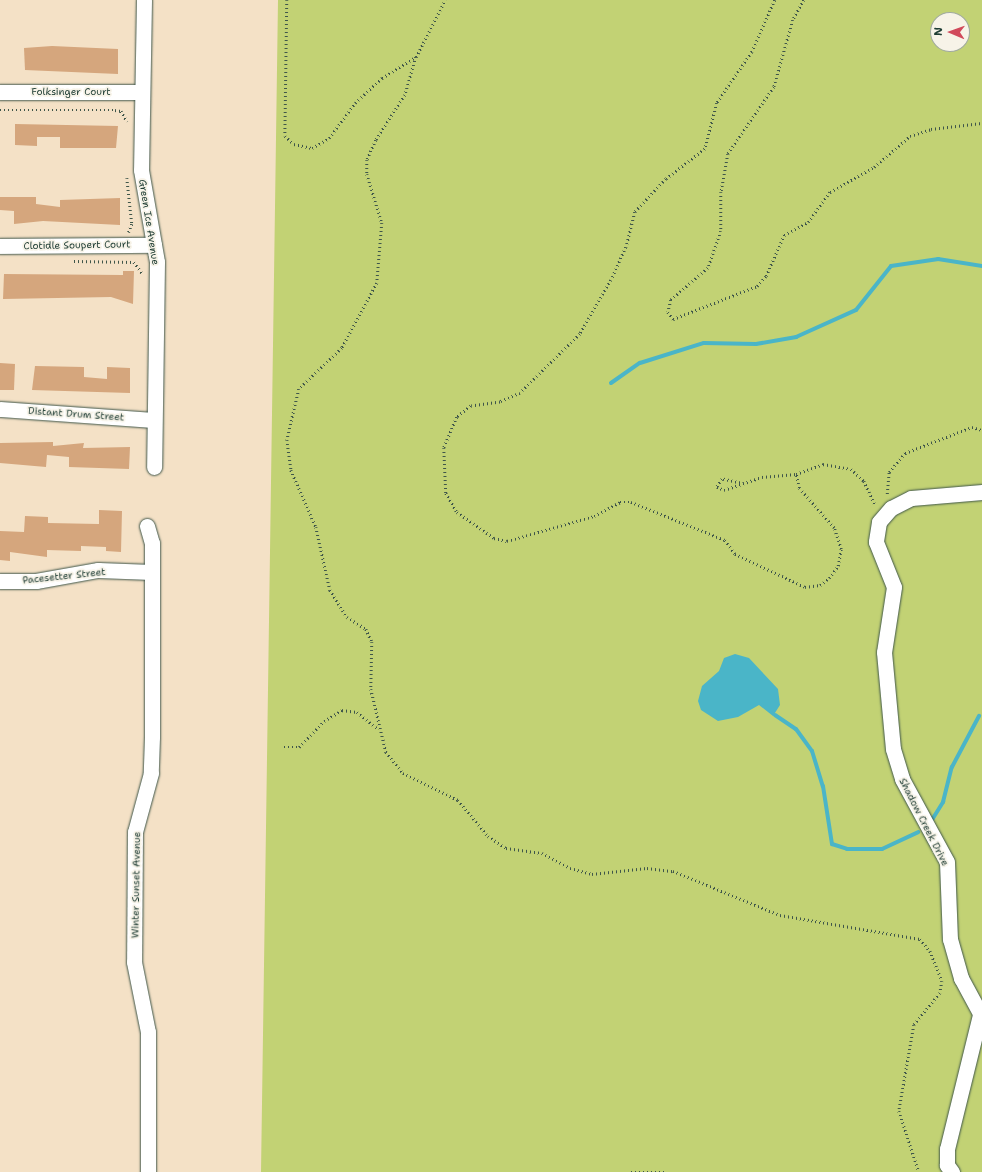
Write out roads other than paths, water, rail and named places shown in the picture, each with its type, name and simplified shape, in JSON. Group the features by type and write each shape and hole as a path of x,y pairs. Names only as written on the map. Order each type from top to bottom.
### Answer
{"street":[{"name":"Green Ice Avenue","path":"144,0 142,193 157,262 153,420 154,467"},
{"name":"Folksinger Court","path":"0,92 142,92"},
{"name":"Clotidle Soupert Court","path":"0,246 154,245"},
{"name":"Distant Drum Street","path":"0,409 153,420"},
{"name":"Shadow Creek Drive","path":"981,1016 961,978 950,939 947,862 902,779 893,749 884,652 894,587 876,542 879,522 891,508 911,498 982,492"},
{"name":"Winter Sunset Avenue","path":"147,526 152,572 151,773 135,840 134,962 149,1054 148,1172"},
{"name":"Pacesetter Street","path":"0,580 36,581 98,570 152,572"},
{"path":"952,1172 947,1165 947,1148 981,1016"}],"water":[{"path":"735,654 749,658 778,689 780,705 773,716 759,705 738,717 718,721 701,710 698,701 702,686 719,671 724,658"}],"waterway":[{"path":"611,383 640,363 704,343 756,344 796,337 856,310 891,266 938,259 982,266"},
{"path":"775,715 796,729 812,751 823,786 832,844 847,849 882,849 918,832"},
{"path":"930,823 943,802 952,767 979,716"}]}
